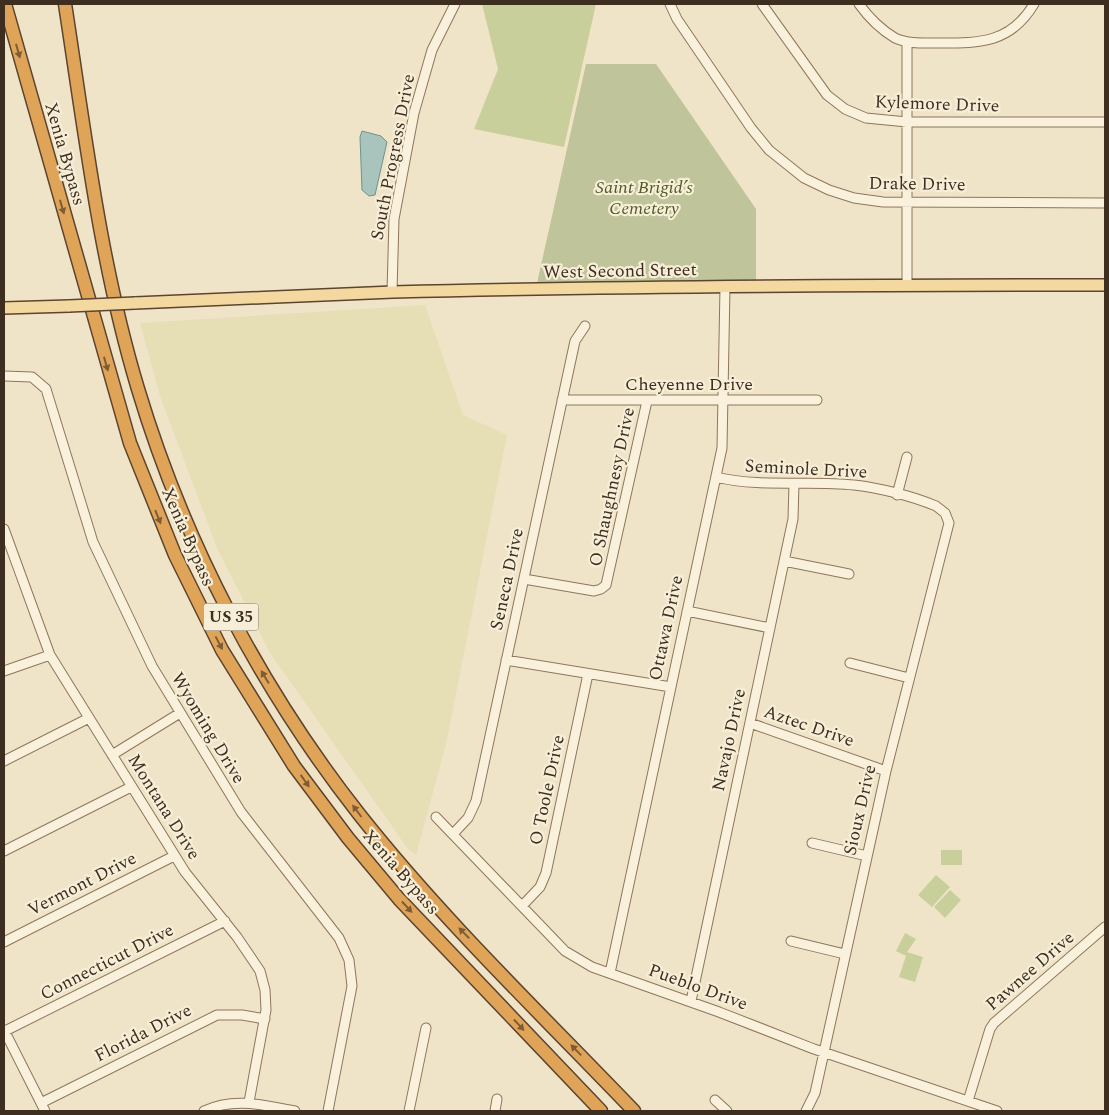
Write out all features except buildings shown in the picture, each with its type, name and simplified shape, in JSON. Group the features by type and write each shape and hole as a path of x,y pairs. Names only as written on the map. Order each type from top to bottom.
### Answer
{"highway":[{"name":"Xenia Bypass","path":"5,4 130,443 167,538 222,650 280,745 348,838 399,899 600,1111"},
{"name":"Xenia Bypass","path":"65,4 105,257 124,342 166,473 214,583 268,681 311,748 356,810 442,910 635,1111"}],"main road":[{"name":"West Second Street","path":"4,308 392,292 907,285 1105,285"}],"street":[{"name":"South Progress Drive","path":"392,292 394,219 414,113 432,50 455,4"},
{"name":"Drake Drive","path":"670,4 678,19 751,128 777,158 804,178 846,196 869,201 1105,202"},
{"name":"Kylemore Drive","path":"762,4 818,85 835,102 866,118 907,122 1105,122"},
{"path":"859,4 877,25 896,38 907,42 976,42 990,40 1011,31 1034,4"},
{"path":"907,42 907,285"},
{"name":"Ottawa Drive","path":"610,973 723,442 725,287"},
{"name":"Seneca Drive","path":"453,834 468,818 476,801 575,341 585,326"},
{"name":"Wyoming Drive","path":"4,376 32,377 46,389 93,542 152,666 241,812 339,938 349,960 352,975 352,996 328,1111"},
{"name":"Cheyenne Drive","path":"562,400 817,400"},
{"name":"O Shaughnesy Drive","path":"524,579 594,591 601,590 606,585 647,401"},
{"path":"897,495 907,457"},
{"name":"Seminole Drive","path":"716,476 757,484 854,485 936,506 947,517"},
{"name":"Navajo Drive","path":"691,1001 793,519 794,484"},
{"name":"Sioux Drive","path":"809,1110 815,1093 886,771 949,527 947,517"},
{"name":"Montana Drive","path":"4,529 50,655 174,856 225,921 260,971 266,1002 265,1019 248,1102"},
{"path":"784,560 849,574"},
{"path":"687,611 770,628"},
{"path":"4,671 50,655"},
{"path":"506,660 671,687"},
{"path":"850,663 909,678"},
{"name":"O Toole Drive","path":"522,906 540,887 546,873 588,674"},
{"path":"112,755 180,713"},
{"path":"4,761 89,718"},
{"name":"Aztec Drive","path":"750,723 886,771"},
{"path":"4,851 131,787"},
{"name":"Pueblo Drive","path":"436,817 571,955 585,964 691,1001 824,1052 997,1111"},
{"path":"812,843 867,856"},
{"name":"Vermont Drive","path":"4,942 174,856"},
{"name":"Connecticut Drive","path":"4,1031 225,921"},
{"name":"Pawnee Drive","path":"968,1101 990,1029 994,1023 1105,928"},
{"path":"791,941 845,954"},
{"name":"Florida Drive","path":"43,1107 217,1015 242,1015 265,1019"},
{"path":"409,1111 426,1028"},
{"path":"4,1031 43,1107"},
{"path":"495,1111 497,1100"},
{"path":"715,1100 727,1111"},
{"path":"204,1111 220,1105 248,1102 295,1111"}],"shaded area":[{"path":"425,305 463,415 507,435 446,744 416,855 408,849 270,653 217,548 160,396 140,323"}],"green space":[{"path":"482,4 596,4 564,147 474,129 498,69"},
{"name":"Saint Brigid’s Cemetery","path":"586,64 656,64 756,209 756,281 643,284 537,283"},
{"path":"941,850 962,850 962,865 941,865"},
{"path":"936,875 950,887 932,907 918,895"},
{"path":"950,890 961,900 945,918 934,907"},
{"path":"905,933 916,939 907,952 923,957 915,982 899,977 906,956 896,951"}],"water":[{"path":"362,131 381,136 387,142 375,195 369,196 362,190 360,137"}]}
